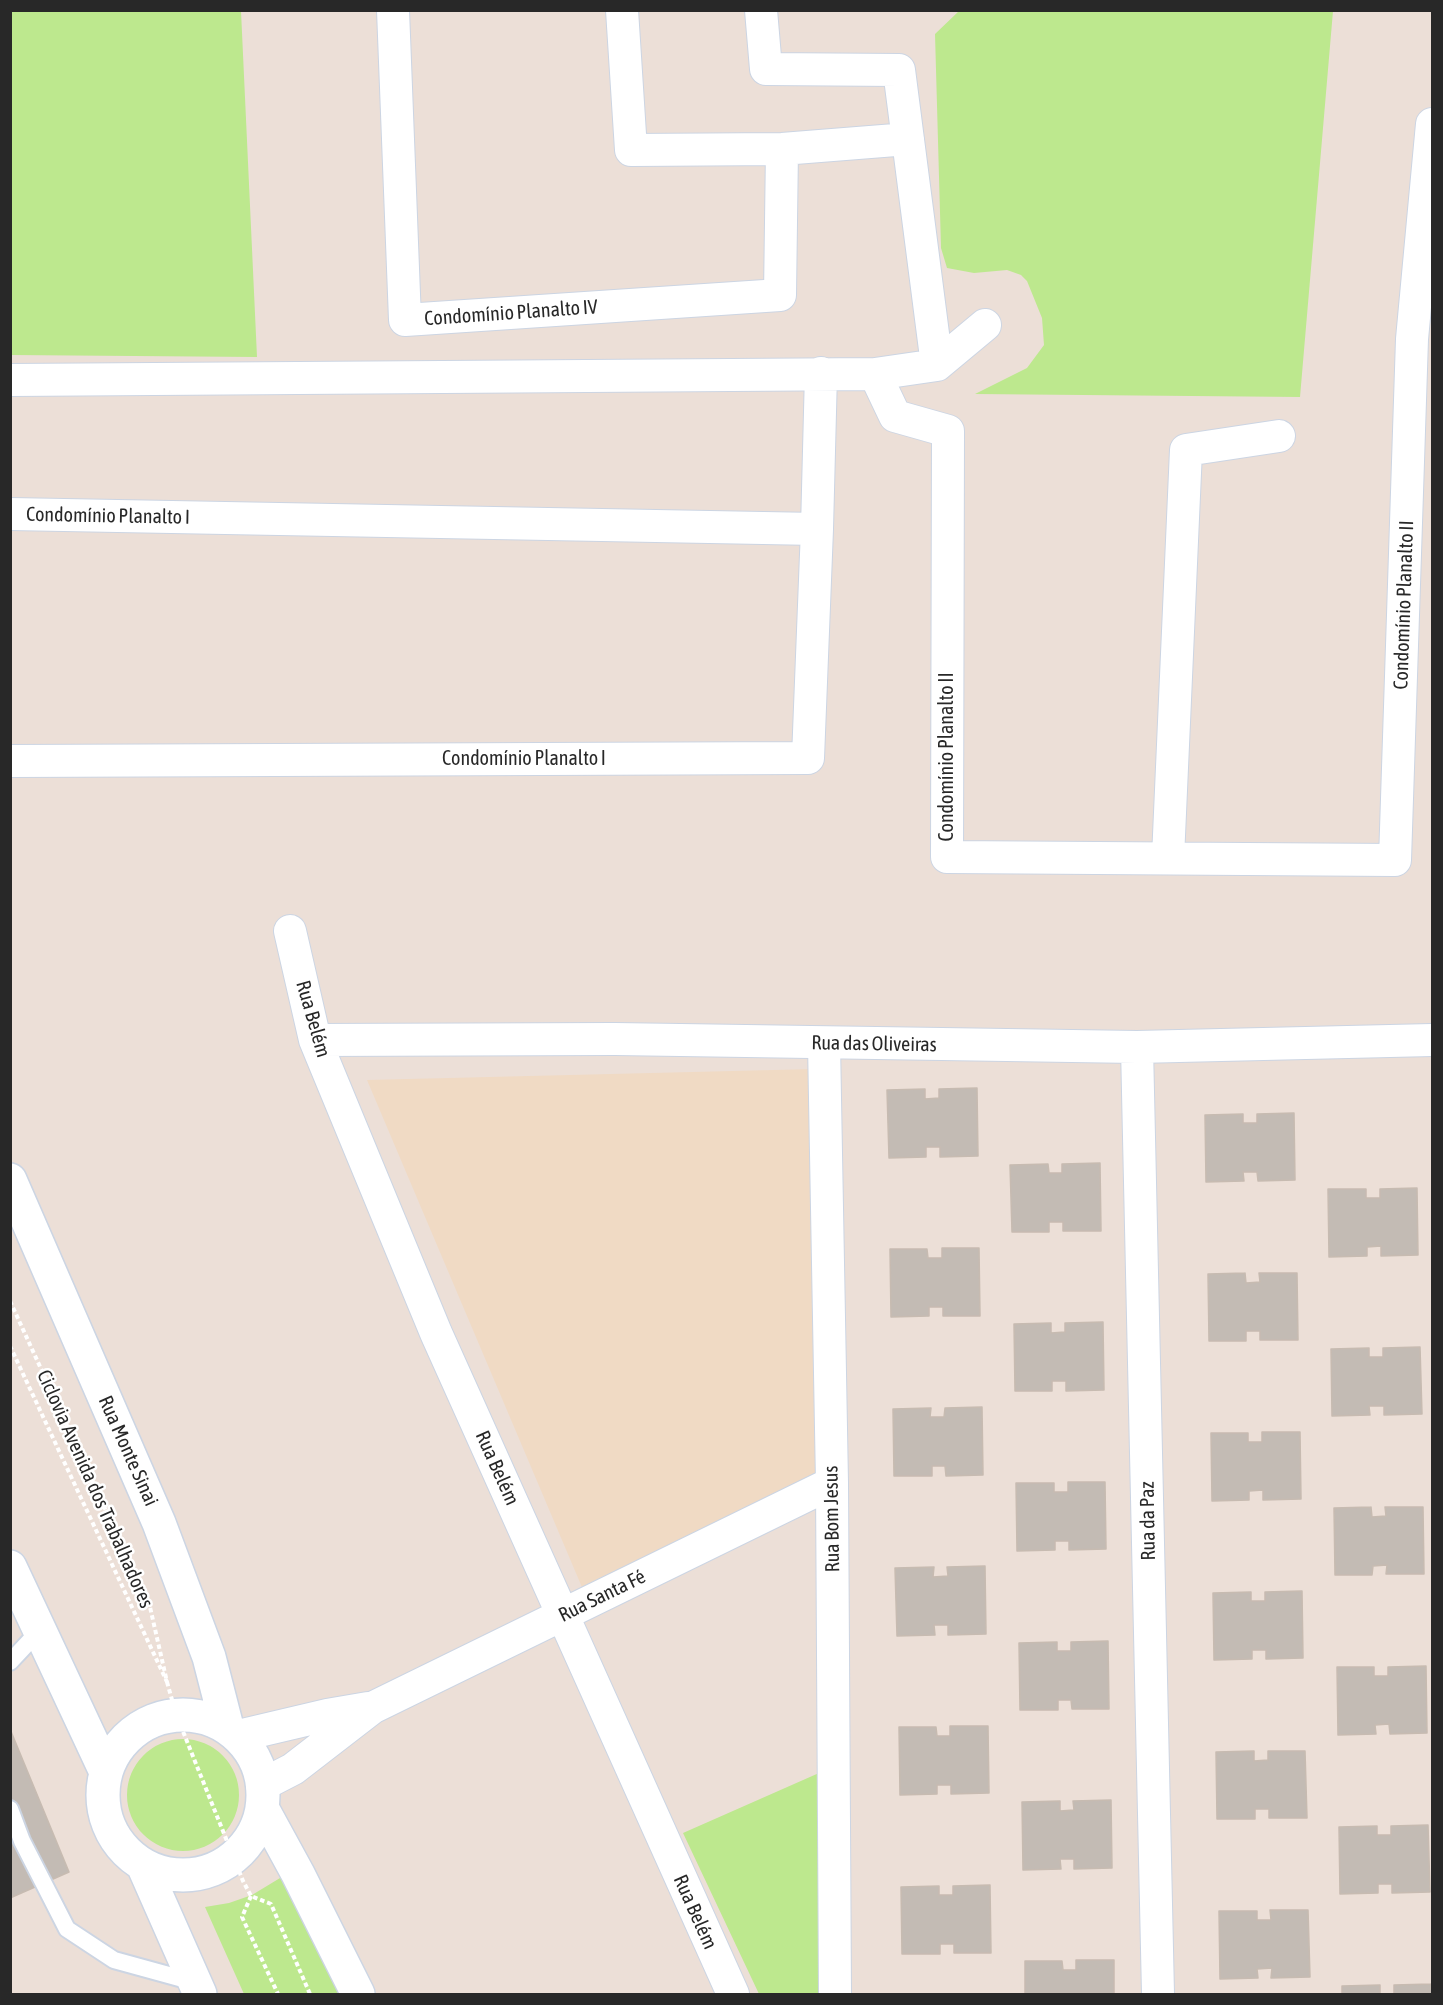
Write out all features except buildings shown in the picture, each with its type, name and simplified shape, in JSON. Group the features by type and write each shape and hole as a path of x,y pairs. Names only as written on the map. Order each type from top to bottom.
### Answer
{"main road":[{"name":"Rua Monte Sinai","path":"10,1180 159,1523 209,1657 233,1732"},
{"path":"10,1567 105,1772"},
{"path":"262,1796 252,1834 235,1857 219,1867 200,1874 180,1876 161,1873 143,1865 126,1852 113,1835 105,1815 102,1793 105,1772 116,1750 132,1732 153,1720 176,1714 202,1717 233,1732 255,1758 262,1796 358,1995"},
{"path":"143,1865 197,1988"}],"street":[{"name":"Condomínio Planalto IV","path":"393,10 405,320 780,295 782,149"},
{"path":"622,10 631,150 782,149 908,139"},
{"path":"762,10 766,69 899,70 938,365"},
{"name":"Condomínio Planalto II","path":"875,374 895,416 948,431 947,857 1395,860 1412,339 1432,124"},
{"path":"10,380 875,374 938,365 985,325"},
{"name":"Condomínio Planalto I","path":"10,761 808,758 817,529 820,373"},
{"path":"1168,858 1186,450 1279,436"},
{"name":"Condomínio Planalto I","path":"10,514 817,529"},
{"name":"Rua Belém","path":"290,931 315,1040 436,1333 733,1995"},
{"name":"Rua das Oliveiras","path":"315,1040 615,1039 1137,1047 1432,1040"},
{"name":"Rua Bom Jesus","path":"824,1043 832,1484 834,1995"},
{"name":"Rua da Paz","path":"1137,1047 1158,1995"},
{"name":"Rua Santa Fé","path":"262,1796 372,1708 832,1484"},
{"name":"Rua Santa Fé","path":"233,1732 372,1708"}],"lane":[{"path":"10,1662 39,1631"},
{"path":"10,1809 22,1841 67,1929 114,1960 197,1988"}],"path":[{"name":"Ciclovia Avenida dos Trabalhadores","path":"10,1301 150,1607 166,1682 176,1714 250,1896"},
{"name":"Ciclovia Avenida dos Trabalhadores","path":"10,1346 166,1682"},
{"path":"278,1995 242,1917 250,1896 271,1904 310,1995"}],"shaded area":[{"path":"814,1069 826,1475 584,1592 367,1080"}],"green space":[{"path":"11,10 241,11 257,357 11,355"},
{"path":"959,11 1333,11 1300,397 975,394 1027,368 1044,345 1042,318 1027,281 1021,275 1007,270 974,273 947,268 941,248 935,34"},
{"path":"183,1739 204,1743 223,1755 235,1774 239,1795 235,1816 223,1835 204,1847 183,1851 162,1847 143,1835 131,1816 127,1795 131,1774 143,1755 162,1743"},
{"path":"819,1773 823,1994 759,1994 683,1833"},
{"path":"285,1875 341,1994 244,1994 205,1907 229,1903 252,1895"}]}
